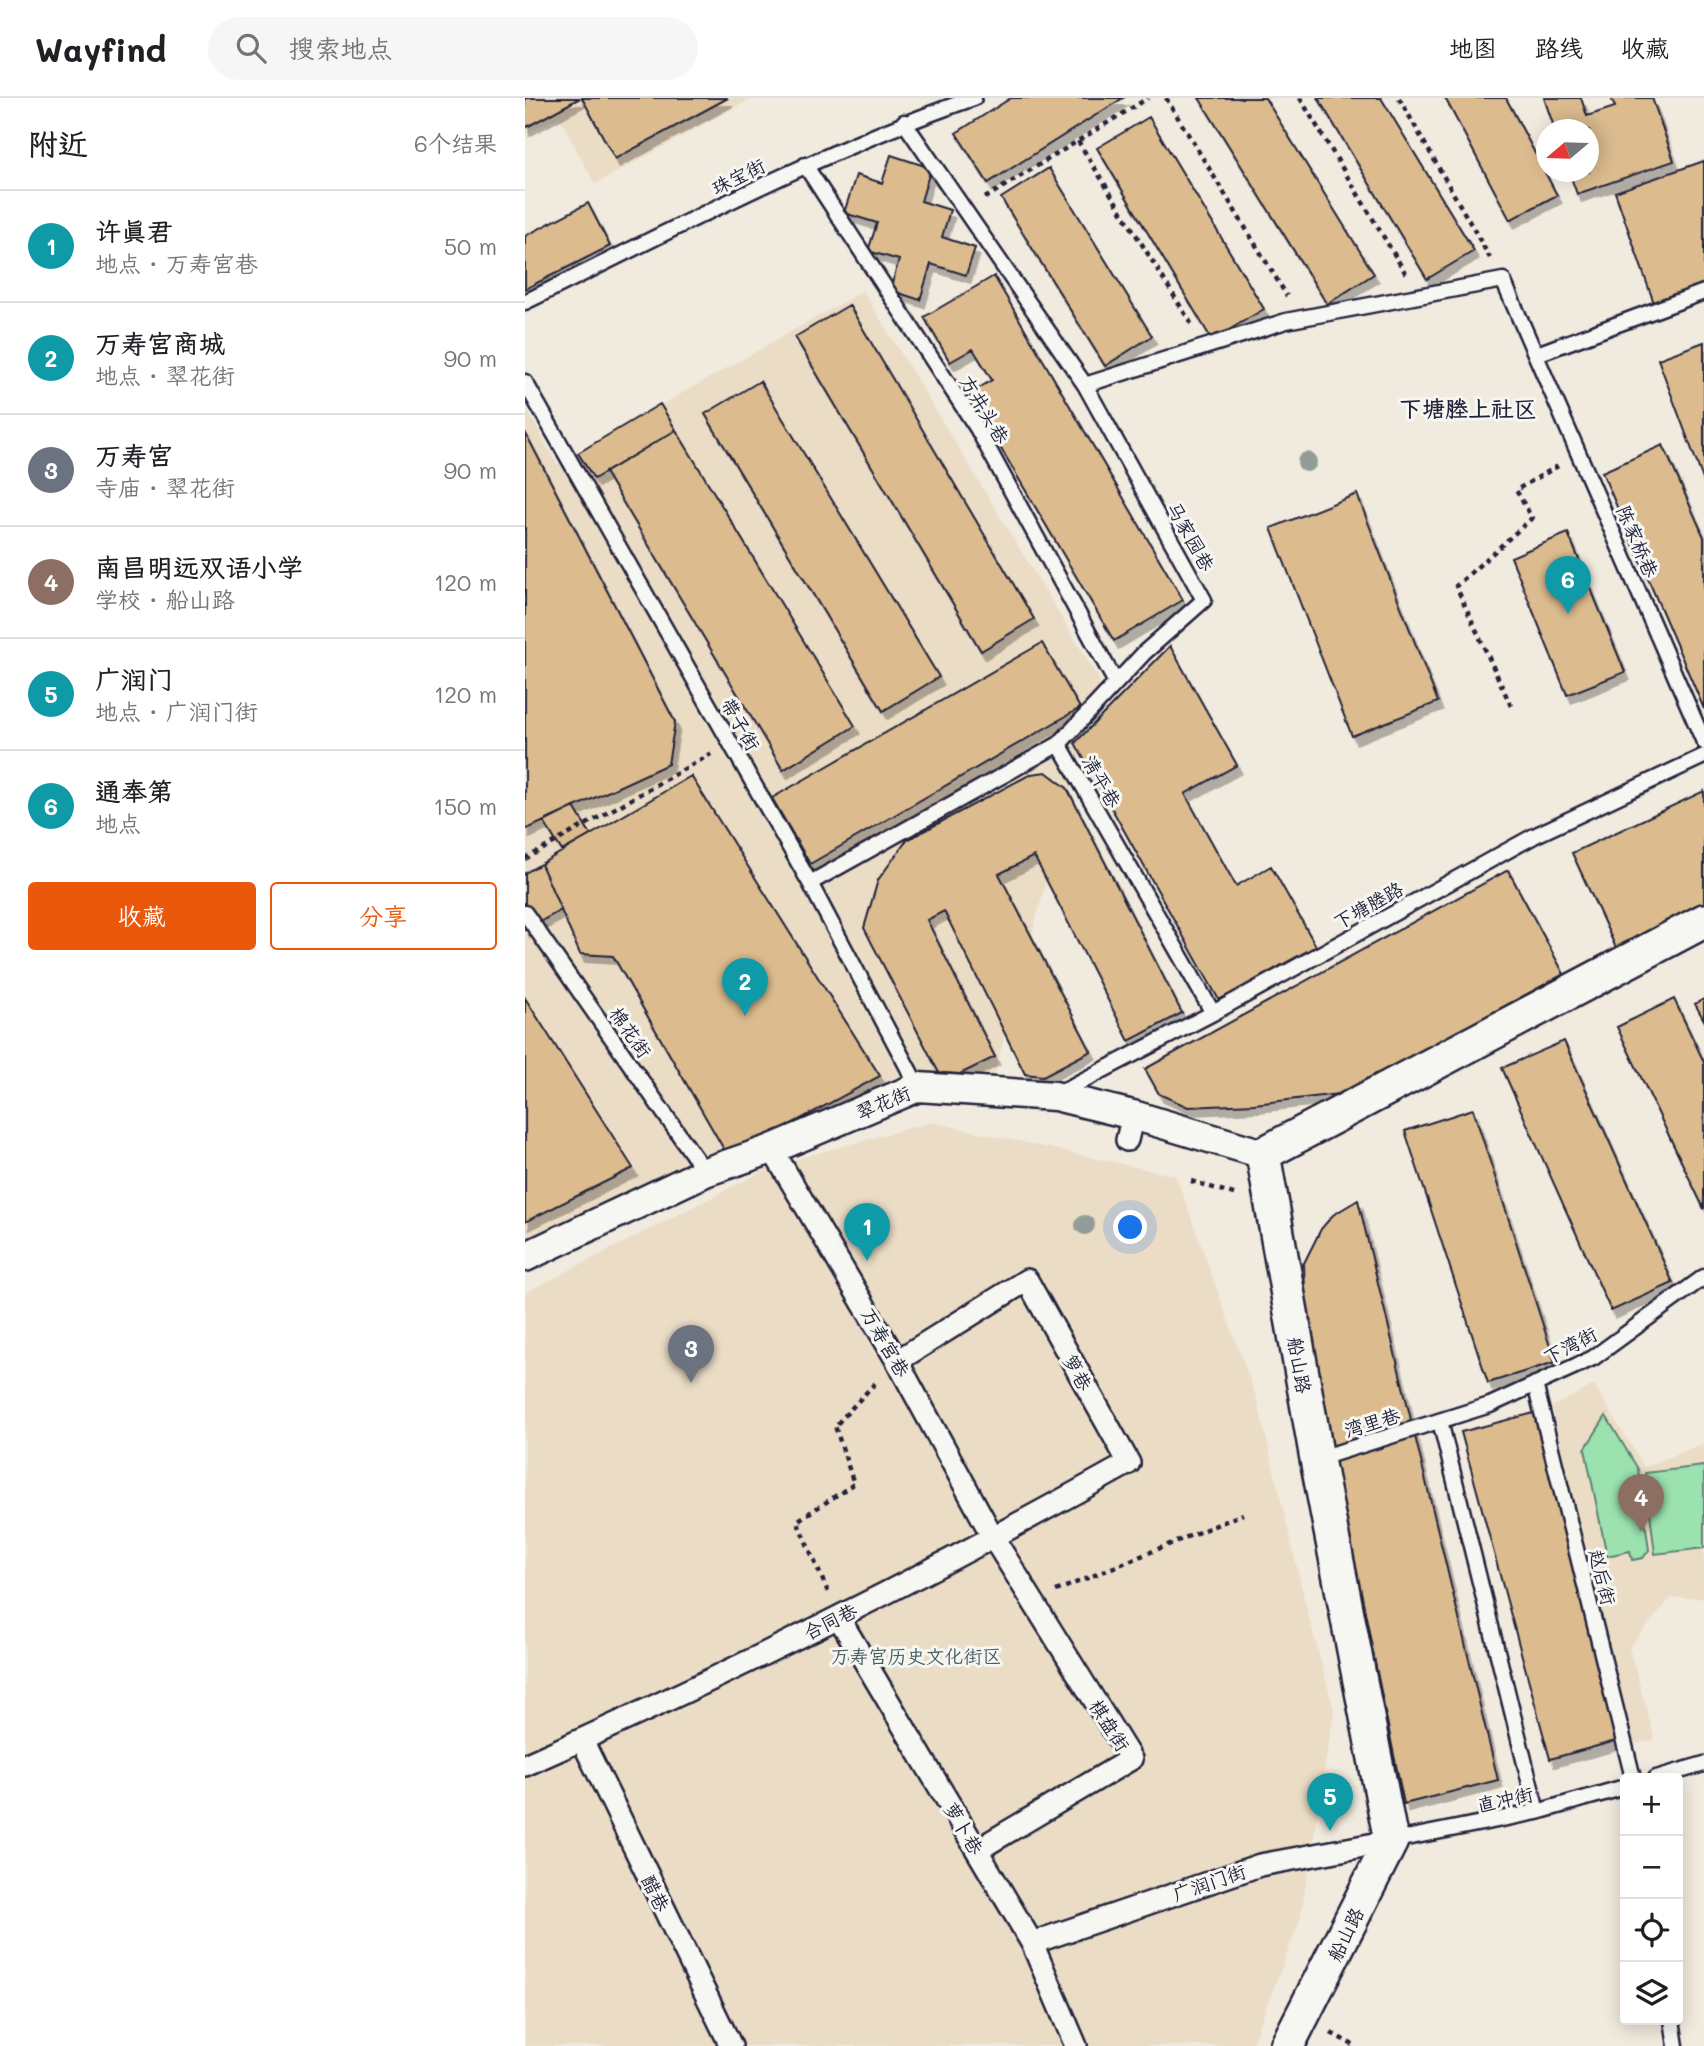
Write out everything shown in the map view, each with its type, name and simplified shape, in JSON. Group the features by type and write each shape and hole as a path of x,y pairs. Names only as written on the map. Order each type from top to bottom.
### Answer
{"street":[{"path":"1263,1154 1704,921"},
{"name":"翠花街","path":"525,1257 705,1172 772,1149 919,1087 1055,1096 1130,1127 1263,1154"},
{"name":"万寿宫巷","path":"772,1149 897,1361 994,1539"},
{"name":"船山路","path":"1263,1154 1317,1460 1391,1841 1287,2046"},
{"name":"箩巷","path":"897,1361 1027,1280 1129,1463"},
{"name":"合同巷","path":"525,1765 839,1618 994,1539 1129,1463"},
{"name":"棋盘街","path":"977,1850 1131,1759 994,1539"},
{"name":"萝卜巷","path":"839,1618 1032,1943 1076,2046"},
{"name":"醋巷","path":"582,1740 730,2046"},
{"name":"广润门街","path":"1032,1943 1259,1865 1391,1841"}],"lane":[{"name":"珠宝街","path":"525,302 805,165 904,122 974,98"},
{"name":"马家园巷","path":"904,122 1085,385 1204,600 1145,652 1059,744"},
{"name":"方井头巷","path":"805,165 977,428 1116,683"},
{"path":"1085,385 1300,318 1503,280"},
{"name":"陈家桥巷","path":"1503,280 1704,742"},
{"path":"1537,355 1704,292"},
{"name":"带子街","path":"525,382 810,883 919,1087"},
{"name":"清平巷","path":"810,883 1059,744 1213,1013"},
{"name":"下塘塍路","path":"1055,1096 1213,1013 1534,836 1704,755"},
{"name":"棉花街","path":"525,914 705,1172"},
{"name":"下湾街","path":"1440,1421 1490,1405 1593,1358 1704,1277"},
{"name":"赵后街","path":"1535,1384 1632,1773"},
{"path":"1440,1421 1537,1812"},
{"name":"湾里巷","path":"1317,1460 1440,1421"},
{"path":"1673,1773 1704,1764"},
{"name":"直冲街","path":"1391,1841 1537,1812 1620,1788"},
{"path":"1673,2025 1676,2046"}],"path":[{"path":"965,211 1149,98"},
{"path":"1166,98 1300,318"},
{"path":"1300,98 1419,296"},
{"path":"1399,98 1503,280"},
{"path":"1078,141 1206,346"},
{"path":"1511,706 1456,586 1532,518 1516,490 1579,454"},
{"path":"525,859 730,743"},
{"path":"1191,1181 1272,1206"},
{"path":"839,1618 797,1521 854,1484 835,1426 897,1361"},
{"path":"1033,1600 1243,1514"}],"shaded area":[{"path":"525,98 752,98 595,184 559,117 525,135"},
{"path":"863,291 1100,681 993,1079 887,1087 525,1244 525,406 557,464"},
{"name":"万寿宫历史文化街区","path":"931,1122 1176,1176 1258,1403 1308,1614 1334,1710 1300,1920 1251,2046 525,2046 525,1293 775,1165"},
{"path":"1594,1385 1644,1467 1704,1443 1704,1598 1671,1598 1629,1647 1655,1740 1624,1746 1552,1407"}],"green space":[{"path":"1606,1416 1638,1469 1649,1550 1643,1558 1632,1560 1630,1551 1607,1556 1585,1449"},
{"path":"1704,1466 1704,1548 1655,1554 1645,1473"}],"building":[{"path":"525,98 580,98 525,128"},
{"path":"582,98 728,98 615,159"},
{"path":"1011,98 1123,98 988,183 956,133"},
{"path":"1199,98 1265,98 1374,274 1327,304"},
{"path":"1318,98 1381,98 1474,251 1427,279"},
{"path":"1445,98 1506,98 1536,155 1536,182 1550,182 1557,195 1510,220"},
{"path":"1544,98 1581,98 1587,116 1615,107 1611,98 1652,98 1674,161 1577,194 1573,182 1599,182 1599,119 1551,119"},
{"path":"1149,117 1264,309 1212,340 1097,148"},
{"path":"891,155 931,168 921,201 950,210 942,237 975,248 966,275 931,264 920,300 890,290 899,260 868,251 877,223 844,213 856,175 882,183"},
{"path":"1704,161 1704,289 1655,306 1615,192"},
{"path":"1049,168 1152,336 1105,366 1001,198"},
{"path":"588,203 610,246 525,289 525,236"},
{"path":"994,276 1183,600 1114,641 969,394 992,380 973,349 950,362 924,317"},
{"path":"849,305 1034,619 981,651 795,337"},
{"path":"1704,342 1704,482 1658,359"},
{"path":"760,381 939,677 883,711 705,414"},
{"path":"660,404 676,430 594,479 578,453"},
{"path":"676,430 855,726 783,770 605,472"},
{"path":"525,432 675,722 668,764 525,830"},
{"path":"1663,445 1704,537 1704,709 1602,472"},
{"path":"1357,494 1438,702 1352,736 1271,528"},
{"path":"1568,533 1625,672 1567,695 1511,557"},
{"path":"1042,643 1080,708 810,864 772,798"},
{"path":"1170,646 1237,765 1185,794 1236,886 1271,866 1316,946 1219,1000 1075,743"},
{"path":"1046,772 1067,788 1182,1013 1129,1041 1034,856 999,874 1091,1051 1043,1076 1025,1074 944,911 927,920 995,1057 960,1074 939,1073 864,928 878,880 907,840 1031,774"},
{"path":"691,776 880,1076 729,1158 613,956 580,954 541,864"},
{"path":"1704,791 1704,904 1617,950 1572,853"},
{"path":"574,807 591,835 562,851 544,822"},
{"path":"541,864 561,910 525,930 525,873"},
{"path":"1508,870 1564,974 1347,1093 1254,1104 1188,1107 1159,1094 1145,1069"},
{"path":"525,998 633,1168 525,1222"},
{"path":"1674,999 1704,1062 1704,1209 1617,1027"},
{"path":"1704,999 1704,1020 1695,1004"},
{"path":"1564,1041 1673,1283 1611,1311 1502,1068"},
{"path":"1473,1109 1555,1362 1488,1383 1405,1131"},
{"path":"1358,1200 1498,1780 1404,1804 1306,1325 1304,1263 1321,1229 1333,1215"},
{"path":"1534,1413 1623,1739 1550,1759 1461,1432"}],"place":[{"name":"通奉第","path":"1568,614"},
{"name":"万寿宫商城","path":"745,1016"},
{"name":"许真君","path":"867,1261"},
{"name":"万寿宫","path":"691,1383"},
{"name":"南昌明远双语小学","path":"1641,1532"},
{"name":"广润门","path":"1330,1831"}],"district":[{"name":"下塘塍上社区","path":"1468,408"}]}
